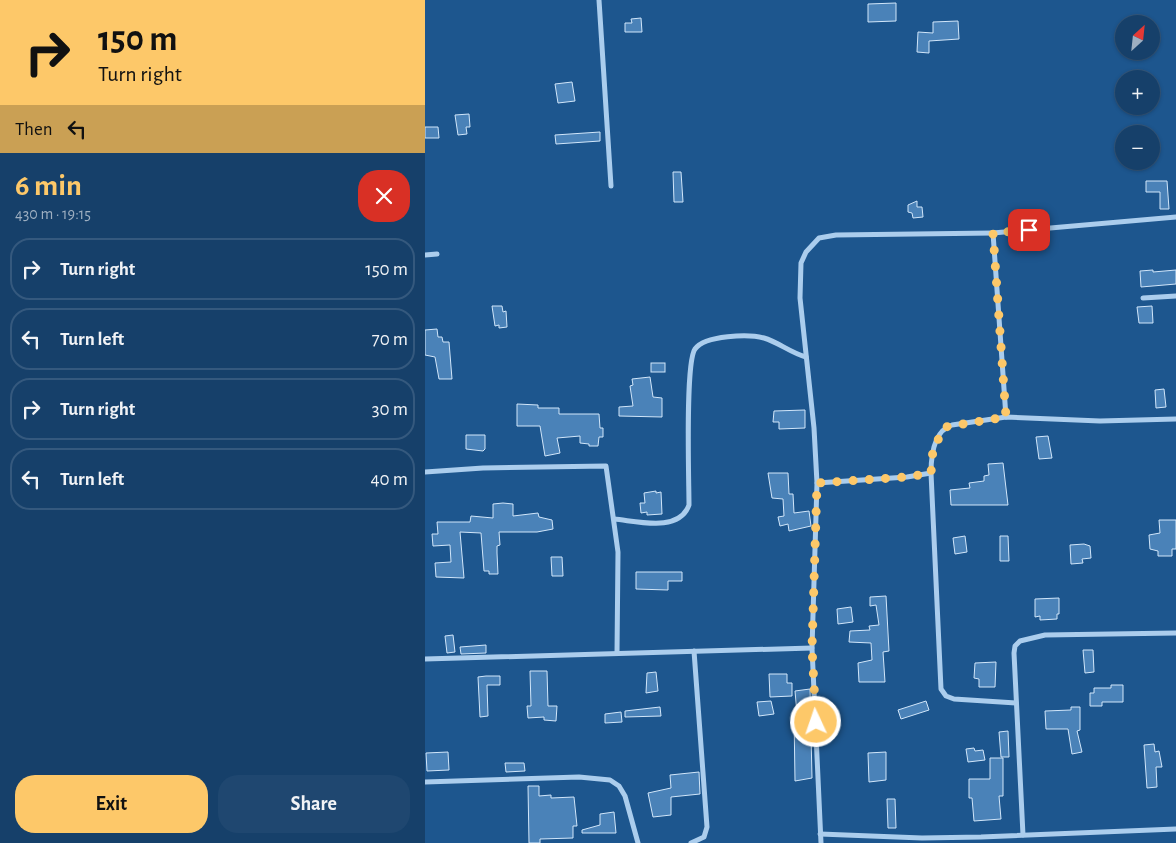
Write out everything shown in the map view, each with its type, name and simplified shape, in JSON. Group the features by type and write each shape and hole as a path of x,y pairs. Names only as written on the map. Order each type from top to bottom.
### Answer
{"street":[{"path":"599,0 611,186"},
{"path":"821,843 812,648 817,483 814,428 800,298 801,263 806,252 819,238 836,235 993,233 1176,217"},
{"path":"993,233 1006,417"},
{"path":"425,255 437,254"},
{"path":"1143,298 1176,296"},
{"path":"614,519 670,522 681,518 686,513 689,505 689,389 695,349 701,344 726,337 746,336 766,339 791,353 806,357"},
{"path":"1016,703 953,699 946,696 941,689 931,473 933,449 945,427 1006,417 1100,421 1176,419"},
{"path":"425,472 483,468 606,466 618,552 617,653"},
{"path":"817,483 907,477 931,473"},
{"path":"1023,835 1013,653 1015,646 1020,641 1045,634 1176,633"},
{"path":"425,659 812,648"},
{"path":"691,843 704,836 707,827 694,651"},
{"path":"425,782 579,777 610,780 619,786 625,796 638,843"},
{"path":"821,834 922,838 1176,829"}],"building":[{"path":"896,3 896,21 868,22 868,4"},
{"path":"641,18 642,32 625,32 625,23 632,23 631,19"},
{"path":"958,21 959,39 929,41 929,53 917,52 918,32 933,33 933,22"},
{"path":"572,82 575,101 558,103 555,84"},
{"path":"469,114 470,127 466,127 467,134 458,135 455,115"},
{"path":"425,127 438,127 439,138 425,138"},
{"path":"600,132 600,141 556,144 555,135"},
{"path":"673,172 681,172 683,202 674,202"},
{"path":"1146,181 1167,181 1169,209 1160,209 1160,192 1146,192"},
{"path":"917,201 917,207 922,207 923,217 913,218 912,213 908,212 908,205"},
{"path":"1153,270 1153,272 1176,270 1176,284 1141,287 1140,271"},
{"path":"492,306 502,306 503,312 506,311 507,327 499,328 499,325 495,326"},
{"path":"1152,306 1153,323 1139,323 1137,307"},
{"path":"437,329 438,337 442,337 443,342 449,342 452,379 439,379 435,357 425,355 425,330"},
{"path":"651,363 665,363 665,372 651,372"},
{"path":"650,377 653,397 662,398 662,417 619,416 619,407 633,406 630,386 633,385 632,379"},
{"path":"1164,389 1166,407 1156,408 1155,390"},
{"path":"517,404 538,405 538,408 559,408 559,414 599,414 600,428 603,428 603,437 599,437 598,446 580,443 580,436 557,438 560,453 545,456 540,426 517,426"},
{"path":"805,410 805,428 779,429 779,422 773,422 774,411"},
{"path":"466,435 485,435 485,449 483,451 466,449"},
{"path":"1048,436 1052,458 1039,459 1036,437"},
{"path":"1003,463 1008,505 951,505 950,490 970,488 969,483 984,481 984,476 989,475 988,464"},
{"path":"768,473 788,473 789,494 793,494 794,513 809,511 811,526 789,531 788,524 780,526 778,517 784,516 783,499 772,498"},
{"path":"656,491 656,493 661,492 662,514 647,515 647,512 641,513 640,503 645,503 644,493"},
{"path":"493,504 513,504 513,516 538,513 539,517 552,520 553,529 537,532 499,532 500,545 497,546 498,574 489,574 489,571 484,571 481,533 460,532 464,578 436,577 435,563 451,562 450,545 433,546 432,534 438,534 437,522 470,522 471,516 493,518"},
{"path":"1159,520 1176,520 1176,549 1172,549 1172,556 1158,556 1158,551 1150,549 1149,535 1160,533"},
{"path":"965,536 967,552 955,554 953,538"},
{"path":"1000,536 1008,536 1009,561 1000,561"},
{"path":"1084,544 1090,546 1091,558 1082,559 1083,563 1071,564 1070,545"},
{"path":"551,557 562,557 563,576 552,576"},
{"path":"636,572 682,572 682,581 668,581 668,590 636,589"},
{"path":"886,596 889,651 883,652 885,682 859,682 858,663 872,660 871,643 849,642 850,631 870,630 869,626 879,625 876,605 870,606 870,597"},
{"path":"1059,598 1059,614 1057,614 1057,619 1040,620 1040,616 1035,617 1035,599"},
{"path":"851,607 853,622 838,624 837,609"},
{"path":"453,635 455,652 447,653 445,636"},
{"path":"486,645 486,653 461,654 460,647"},
{"path":"1083,650 1093,650 1094,672 1085,673"},
{"path":"996,662 995,687 979,687 979,679 974,678 975,663"},
{"path":"530,671 547,671 548,706 557,706 556,721 544,720 544,717 528,718 527,706 531,706"},
{"path":"656,672 658,691 646,693 647,673"},
{"path":"769,674 787,674 787,683 792,683 792,696 770,697"},
{"path":"500,676 500,685 487,685 488,716 480,717 478,677"},
{"path":"1111,685 1123,685 1123,702 1102,702 1102,706 1090,706 1090,693 1094,693 1094,688 1111,688"},
{"path":"810,689 812,778 795,781 794,714 797,714 795,691"},
{"path":"771,701 774,714 759,716 757,702"},
{"path":"926,701 929,710 901,719 898,710"},
{"path":"660,707 661,716 625,717 625,711"},
{"path":"1071,707 1080,707 1080,730 1077,731 1082,752 1072,754 1068,729 1046,729 1045,711 1071,710"},
{"path":"621,712 622,722 605,723 605,714"},
{"path":"1008,731 1009,757 1001,757 999,732"},
{"path":"1154,744 1155,752 1159,751 1162,767 1156,767 1157,787 1147,788 1144,745"},
{"path":"974,748 975,751 983,750 985,760 968,762 966,749"},
{"path":"448,752 449,770 427,771 426,753"},
{"path":"886,752 886,780 869,782 868,753"},
{"path":"990,758 1003,758 1003,796 999,796 1001,819 974,821 972,798 969,798 969,779 990,779"},
{"path":"505,763 524,763 525,771 506,772"},
{"path":"699,772 700,794 671,797 671,815 653,817 648,793 671,788 670,775"},
{"path":"528,786 539,786 539,796 551,795 551,798 574,797 577,826 573,826 573,838 540,839 540,843 529,843"},
{"path":"887,799 895,799 896,828 888,828"},
{"path":"614,812 616,833 582,833 582,830 600,825 600,814"}],"route":[{"path":"816,722 812,648 817,483 907,477 931,473 933,449 940,433 945,427 1006,417 993,233 1029,230"}]}
